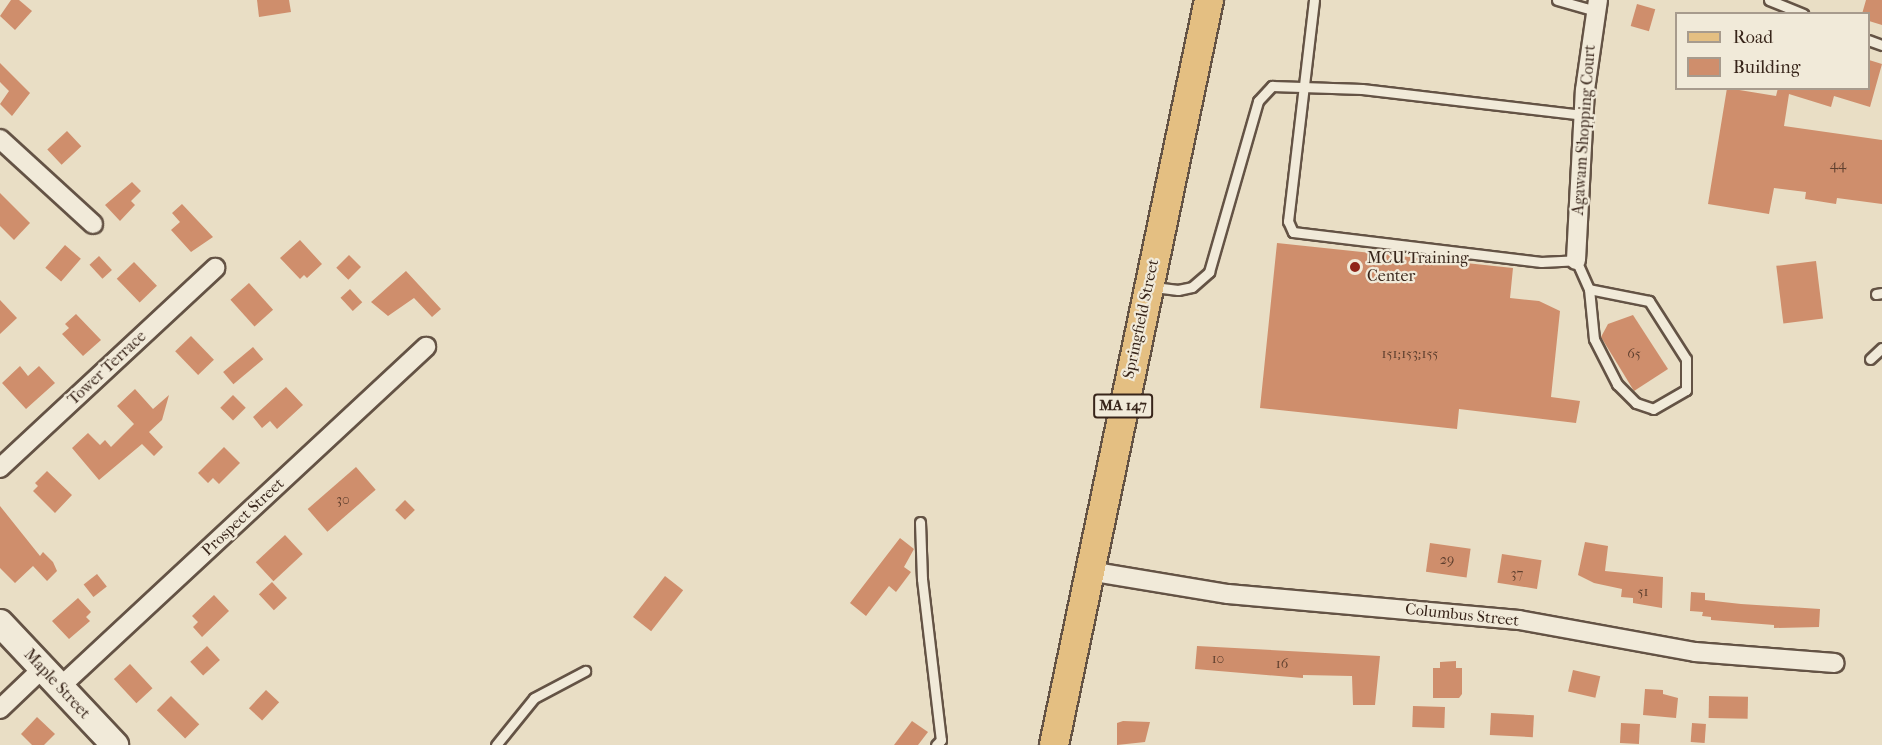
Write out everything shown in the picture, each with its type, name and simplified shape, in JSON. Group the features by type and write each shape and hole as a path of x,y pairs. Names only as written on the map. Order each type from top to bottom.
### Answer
{"main road":[{"name":"Springfield Street","path":"1054,745 1209,0"},
{"name":"Maple Street","path":"0,622 115,745"}],"street":[{"name":"Agawam Shopping Court","path":"1576,260 1584,115 1597,5"},
{"path":"0,139 93,224"},
{"name":"Tower Terrace","path":"0,468 215,268"},
{"name":"Prospect Street","path":"60,687 426,347"},
{"name":"Columbus Street","path":"1089,572 1228,594 1496,618 1695,652 1835,663"},
{"path":"0,710 43,668"}],"lane":[{"path":"1314,0 1302,86 1288,221 1293,232 1542,262 1576,260 1589,289 1594,339 1623,391 1636,403 1653,409 1686,390 1686,360 1650,301 1589,289"},
{"path":"1557,0 1597,5"},
{"path":"1769,0 1798,12"},
{"path":"1149,286 1178,290 1202,281 1209,272 1258,101 1272,86 1372,90 1584,115"},
{"path":"1870,359 1882,348"},
{"path":"920,522 922,579 941,740 936,745"},
{"path":"496,745 534,698 585,671"}],"building":[{"path":"11,0 19,0 32,11 15,30 0,16"},
{"path":"257,0 289,0 291,12 259,17"},
{"path":"1866,0 1882,0 1882,25 1870,21 1870,12 1863,12"},
{"path":"1637,4 1655,9 1649,31 1631,26"},
{"path":"1870,60 1882,64 1870,107 1834,96 1831,107 1789,94 1784,126 1882,140 1882,204 1837,198 1836,204 1805,199 1806,192 1774,188 1769,214 1708,204 1727,90 1776,96 1778,90 1870,90"},
{"path":"0,63 30,93 12,116 0,104 9,91 0,82"},
{"path":"67,131 81,146 62,165 47,149"},
{"path":"132,182 141,191 131,201 135,205 120,221 105,205"},
{"path":"0,193 30,223 14,240 0,226"},
{"path":"182,204 213,237 191,252 171,230 180,222 172,213"},
{"path":"300,240 322,264 307,278 304,275 300,279 280,258"},
{"path":"1277,243 1513,268 1510,298 1539,301 1560,311 1551,397 1580,401 1576,423 1459,409 1457,429 1260,408"},
{"path":"65,245 81,259 61,281 45,268"},
{"path":"349,255 361,267 348,280 336,268"},
{"path":"99,256 112,270 102,279 89,265"},
{"path":"1816,261 1823,319 1783,323 1776,266"},
{"path":"134,262 157,286 140,302 117,279"},
{"path":"406,271 441,309 432,317 414,298 388,316 371,302"},
{"path":"249,283 273,310 255,326 230,300"},
{"path":"350,289 362,302 353,311 340,298"},
{"path":"0,300 17,318 0,334"},
{"path":"76,314 101,340 83,356 62,334 69,328 65,324"},
{"path":"1633,315 1668,369 1634,391 1601,337 1608,324"},
{"path":"191,336 214,360 198,375 175,351"},
{"path":"253,347 263,359 233,384 223,372"},
{"path":"20,366 28,376 39,366 55,383 26,409 2,383"},
{"path":"286,387 303,405 277,429 270,421 262,428 253,417"},
{"path":"135,389 153,409 169,395 162,420 149,432 163,447 154,456 142,444 99,480 72,448 88,433 100,445 105,440 111,447 134,424 117,406"},
{"path":"233,395 246,408 233,420 220,408"},
{"path":"224,447 240,463 219,484 213,478 208,483 198,473"},
{"path":"356,467 376,490 327,532 308,509"},
{"path":"47,471 72,495 55,513 33,491 38,486 35,483"},
{"path":"405,500 415,510 405,520 395,510"},
{"path":"0,506 40,556 43,552 53,562 57,571 47,581 33,566 15,583 0,568"},
{"path":"285,535 303,554 273,581 256,562"},
{"path":"900,538 914,549 904,567 911,572 896,592 889,586 866,616 850,603"},
{"path":"1585,542 1608,546 1605,571 1663,577 1662,608 1633,603 1633,598 1621,597 1622,589 1594,583 1578,575"},
{"path":"1430,543 1471,549 1467,577 1426,572"},
{"path":"1502,554 1542,560 1537,589 1497,583"},
{"path":"97,574 107,587 93,597 84,584"},
{"path":"665,576 683,590 651,631 633,617"},
{"path":"272,582 287,598 274,610 259,594"},
{"path":"1691,592 1705,593 1705,600 1820,609 1819,627 1774,628 1774,625 1711,620 1711,617 1702,616 1703,612 1690,611"},
{"path":"214,595 229,611 202,637 193,627 198,622 192,616"},
{"path":"78,598 91,612 86,617 90,621 69,639 52,621"},
{"path":"207,646 220,660 203,676 190,662"},
{"path":"1197,646 1380,656 1375,705 1353,705 1352,676 1303,675 1303,678 1195,669"},
{"path":"1456,661 1456,668 1462,668 1462,694 1459,698 1433,698 1433,668 1440,668 1440,662"},
{"path":"130,664 153,688 136,703 114,679"},
{"path":"1573,670 1600,676 1595,698 1568,691"},
{"path":"1645,689 1663,690 1663,694 1678,698 1676,718 1643,715"},
{"path":"266,690 279,702 262,721 249,708"},
{"path":"171,696 199,724 185,738 157,710"},
{"path":"1709,696 1748,697 1748,719 1709,718"},
{"path":"1413,706 1445,707 1444,728 1412,727"},
{"path":"1491,713 1534,715 1533,737 1490,735"},
{"path":"37,717 55,734 44,745 32,745 21,734"},
{"path":"912,721 928,732 918,745 894,745"},
{"path":"1123,721 1150,722 1145,742 1117,745 1117,723"},
{"path":"1621,723 1640,724 1639,744 1620,743"},
{"path":"1692,723 1706,724 1705,743 1691,742"}],"place":[{"name":"MCU Training Center","path":"1355,267"}]}
